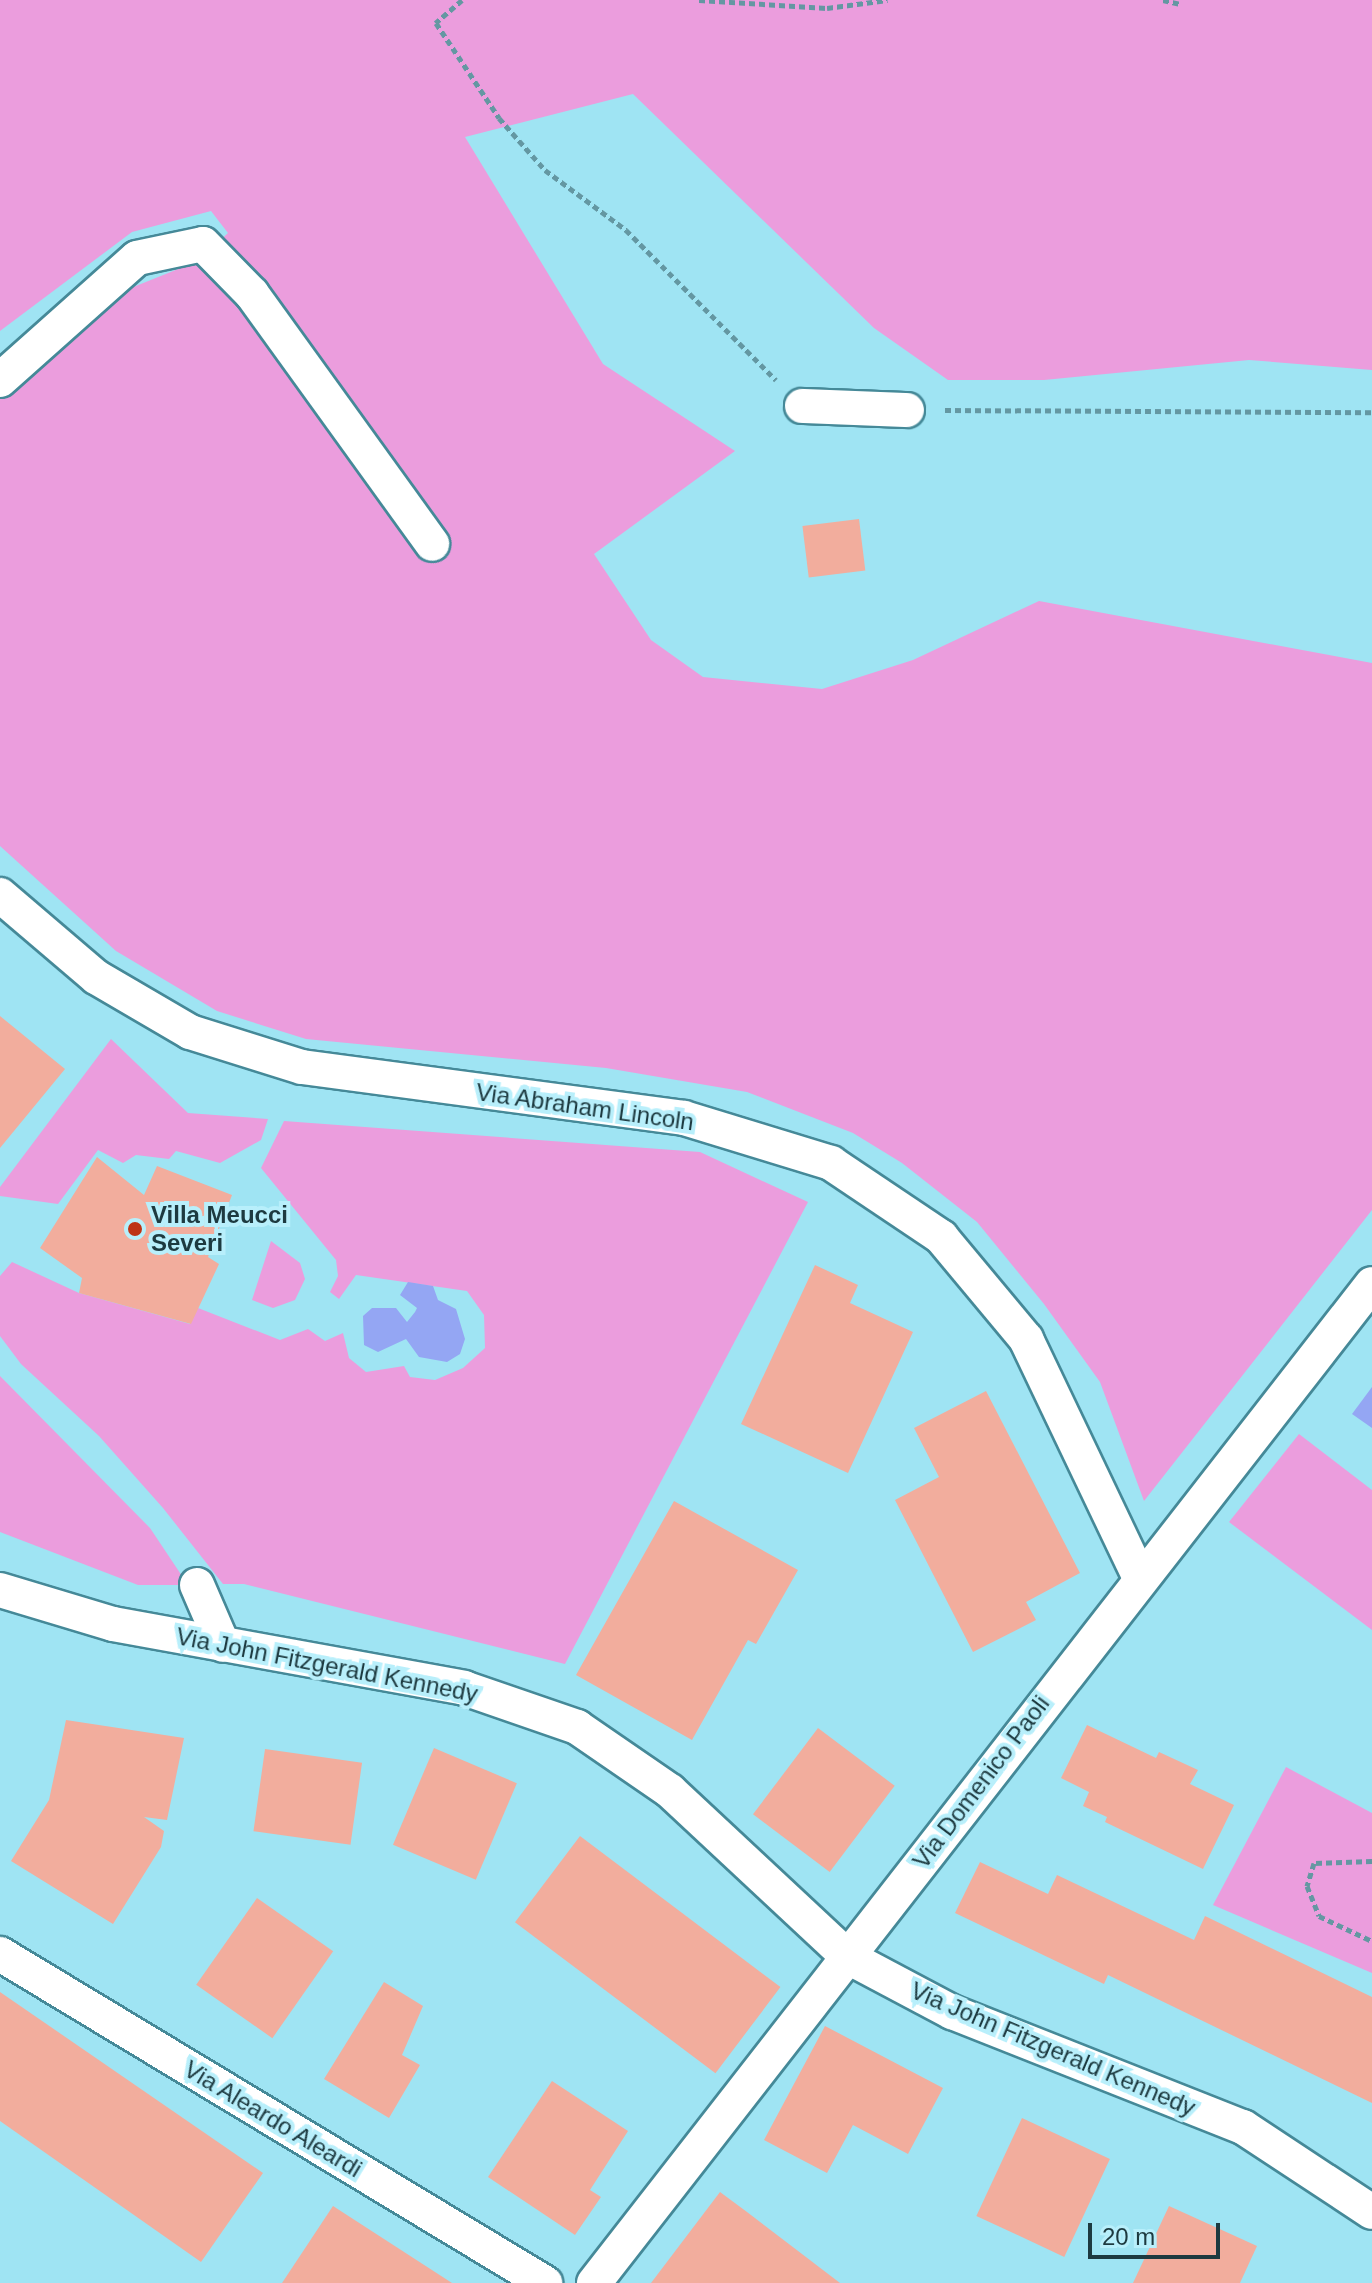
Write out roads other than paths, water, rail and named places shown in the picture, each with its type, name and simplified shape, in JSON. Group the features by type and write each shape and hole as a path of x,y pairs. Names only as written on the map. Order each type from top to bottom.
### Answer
{"street":[{"path":"0,380 137,258 203,244 252,294 432,544"},
{"path":"802,406 907,410"},
{"name":"Via Abraham Lincoln","path":"0,895 96,977 190,1032 302,1067 684,1118 831,1163 941,1237 1026,1339 1139,1576"},
{"name":"Via Domenico Paoli","path":"594,2283 1139,1576 1372,1284"},
{"path":"197,1585 223,1645"},
{"name":"Via John Fitzgerald Kennedy","path":"0,1590 113,1624 464,1688 577,1727 670,1791 848,1957 952,2012 1243,2127 1372,2212"},
{"name":"Via Aleardo Aleardi","path":"0,1954 545,2283"}],"water":[{"path":"408,1282 433,1286 438,1300 456,1309 465,1339 460,1354 447,1362 419,1357 406,1339 378,1352 364,1345 363,1316 372,1308 396,1308 407,1322 415,1312 417,1308 400,1295"},
{"path":"1372,1387 1372,1428 1352,1414"}],"place":[{"name":"Villa Meucci Severi","path":"135,1229"}]}
